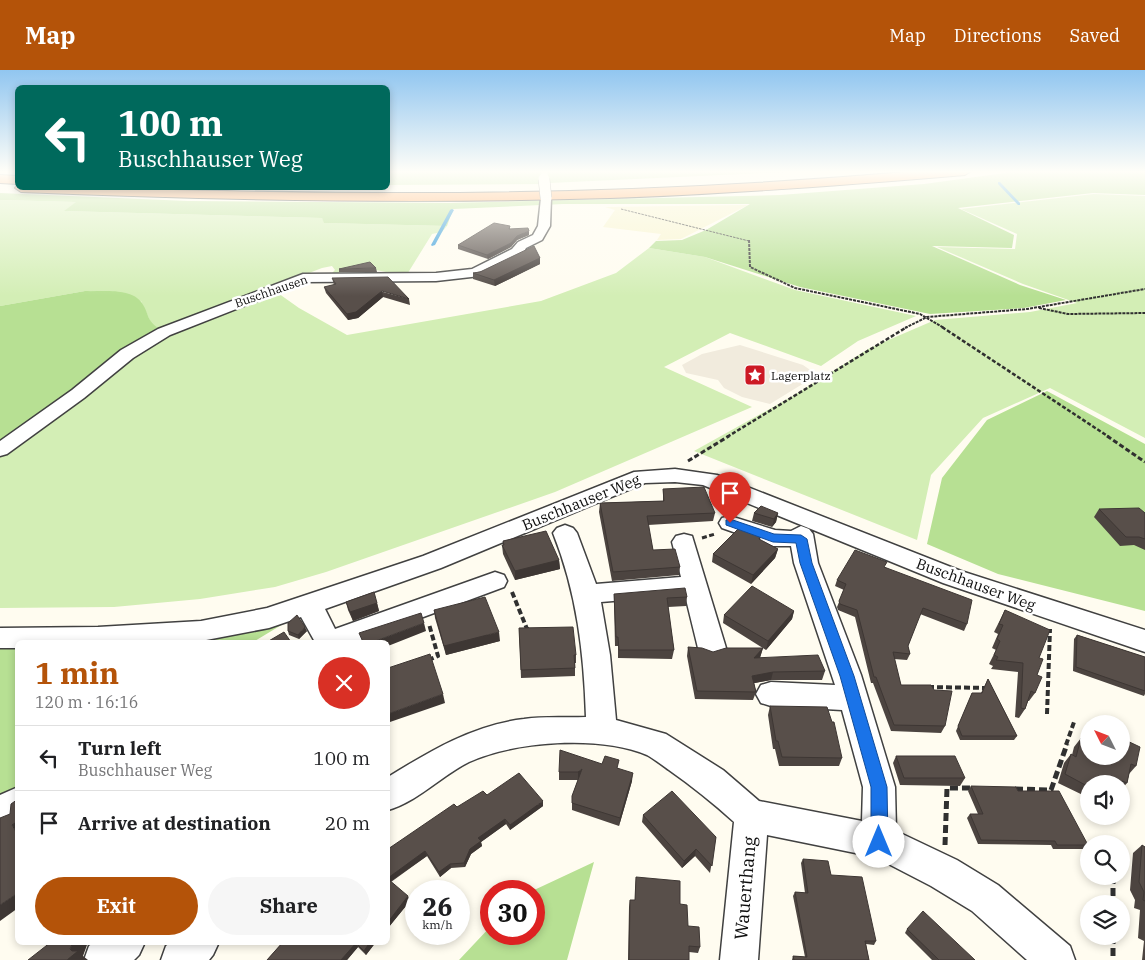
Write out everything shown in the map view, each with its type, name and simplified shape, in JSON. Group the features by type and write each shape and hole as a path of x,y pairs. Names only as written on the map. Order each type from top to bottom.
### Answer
{"street":[{"name":"Buschhausen","path":"0,450 78,394 126,354 164,332 303,278 436,277 475,273 517,252 522,245 538,237 544,226 545,213"},
{"name":"Buschhauser Weg","path":"0,638 98,638 201,631 269,618 432,562 641,477 680,474 709,480 952,577 1145,641"},
{"path":"730,523 773,538 801,537 806,563 854,698 879,787 879,842"},
{"name":"Buschhauser Weg","path":"565,534 580,567 587,594 597,664 601,730"},
{"path":"684,542 712,648"},
{"path":"334,640 422,606 495,581"},
{"path":"587,594 695,585"},
{"path":"310,604 316,621 328,640"},
{"path":"771,694 854,698"},
{"path":"390,794 444,760 483,741 524,732 601,730 655,744 712,780 751,816 879,842 944,873 985,898 1056,960"},
{"path":"0,813 15,804"},
{"name":"Wauerthang","path":"739,960 751,816"},
{"path":"180,960 197,945"}],"path":[{"path":"634,213 749,240 750,267 795,288 927,317 1044,392 1145,462"},
{"path":"680,474 692,457 911,324 927,317 1036,308 1145,289"},
{"path":"1036,308 1068,314 1145,313"},
{"path":"684,542 718,533 730,523"},
{"path":"495,581 501,595 512,592 527,629 536,629"},
{"path":"421,662 438,656 422,606"},
{"name":"Buschhauser Weg","path":"1047,714 1051,610"},
{"path":"918,687 988,688"},
{"path":"1004,789 1051,790 1074,722"},
{"path":"944,873 947,788 985,788"},
{"path":"1113,945 1113,960"}],"shaded area":[{"path":"613,213 733,213 681,239 657,240 661,234 603,227"},
{"name":"Lagerplatz","path":"740,345 803,365 816,374 770,404 742,397 724,388 718,380 686,373 682,365 702,354"}],"green space":[{"path":"0,213 121,213 322,218 325,223 447,226 442,232 432,234 406,276 361,267 330,275 335,270 332,266 322,268 162,330 152,325 141,301 85,291 0,306"},
{"path":"121,213 452,213 447,226 324,223 322,218"},
{"path":"736,213 967,213 1014,235 1012,248 932,246 1020,285 1066,300 1024,308 930,314 800,287 705,257 649,248 656,241 682,240 706,230"},
{"path":"969,213 1145,213 1145,438 1050,388 983,418 931,475 917,540 694,451 793,396 870,348 935,320 1030,312 1077,303 1023,284 937,247 1015,249 1017,234"},
{"path":"649,248 705,257 795,290 916,316 858,341 821,366 730,333 664,367 752,407 555,492 326,572 275,587 200,599 114,607 0,608 0,454 150,342 275,291 299,308 347,335 541,301 616,273"},
{"path":"85,291 123,292 137,298 142,303 153,324 162,330 0,445 0,306"},
{"path":"1047,391 1145,444 1145,611 998,574 927,544 942,478 987,420"},
{"path":"293,618 256,640 187,640"},
{"path":"15,645 15,789 0,799 0,646"},
{"path":"594,862 567,960 459,960 480,938 480,945 545,945 545,885"}],"building":[{"path":"494,223 510,226 509,229 528,228 529,231 517,236 511,243 487,255 458,245"},
{"path":"534,246 540,258 494,280 473,273 480,272"},
{"path":"370,262 376,268 339,269"},
{"path":"388,277 409,299 382,291 356,312 347,314 324,287 336,284 332,278"},
{"path":"704,487 715,513 647,516 653,550 675,549 680,567 613,572 600,503 664,501 663,489"},
{"path":"761,506 778,513 774,519 754,513"},
{"path":"1139,508 1145,513 1145,539 1126,537 1099,509"},
{"path":"740,527 761,535 759,539 778,549 753,575 713,554"},
{"path":"546,531 559,560 515,571 502,545 504,545 503,541"},
{"path":"855,550 887,562 884,567 972,600 967,624 923,608 908,646 910,654 893,652 901,685 931,685 934,690 952,691 945,726 894,725 876,677 874,677 857,610 840,604 839,601 846,584 837,580"},
{"path":"752,586 794,611 768,641 724,615"},
{"path":"685,588 687,597 667,598 674,650 619,650 618,637 616,637 614,594"},
{"path":"374,592 377,603 350,612 346,602"},
{"path":"485,597 499,632 444,646 434,610"},
{"path":"1005,610 1050,630 1039,658 1043,659 1037,675 1042,677 1035,693 1031,691 1025,709 1021,708 1023,663 996,660 998,657 994,655 1000,641 997,639 1003,625 999,624"},
{"path":"421,613 424,623 378,640 362,640 359,633"},
{"path":"297,615 305,627 298,635 288,631 288,623"},
{"path":"573,627 576,655 574,655 575,668 521,670 519,628"},
{"path":"284,632 290,640 270,640"},
{"path":"1077,635 1145,657 1145,691 1076,667"},
{"path":"688,647 702,648 713,652 726,648 763,648 754,658 818,655 825,671 773,672 752,676 756,692 697,691"},
{"path":"430,654 443,694 390,713 390,667"},
{"path":"988,679 1017,736 962,736 958,726 972,693 982,693"},
{"path":"770,706 827,707 832,722 834,722 842,758 782,757 778,741 776,741"},
{"path":"1080,742 1080,765 1130,765 1130,742 1140,747 1136,766 1131,764 1129,775 1080,775 1080,782 1065,774 1071,754 1076,757"},
{"path":"560,750 602,764 605,756 619,760 617,768 633,773 620,818 572,803 572,796 582,769 578,772 559,772"},
{"path":"896,756 955,756 965,778 904,778"},
{"path":"519,773 543,801 510,825 505,819 478,838 481,841 470,849 464,863 450,864 439,872 425,851 390,877 390,848 454,804 457,807 483,791 487,795"},
{"path":"971,786 1016,787 1018,791 1059,791 1083,835 1080,835 1080,845 1057,845 1055,841 981,840 970,814 983,814"},
{"path":"672,791 716,837 712,866 696,849 684,861 643,815"},
{"path":"15,801 15,823 12,825 15,830 15,895 0,905 0,818 10,814 11,804"},
{"path":"1142,845 1145,847 1145,901 1143,900 1144,892 1139,882"},
{"path":"803,859 828,861 831,875 862,877 876,941 865,941 869,960 794,960 793,956 807,957 795,892 808,893"},
{"path":"636,877 680,881 680,904 687,905 688,926 699,927 700,947 689,946 689,960 629,960 630,900 635,900"},
{"path":"390,881 405,893 405,900 390,919"},
{"path":"923,911 975,960 939,960 907,929"},
{"path":"47,945 72,945 70,949 72,951 78,951 67,960 28,960"},
{"path":"280,945 354,945 341,960 267,960"},
{"path":"358,945 368,945 364,951"}],"waterway":[{"path":"433,245 451,213"}],"place":[{"name":"Lagerplatz","path":"755,375"}],"route":[{"path":"730,523 773,538 801,539 806,563 854,698 879,787 879,842"}]}
